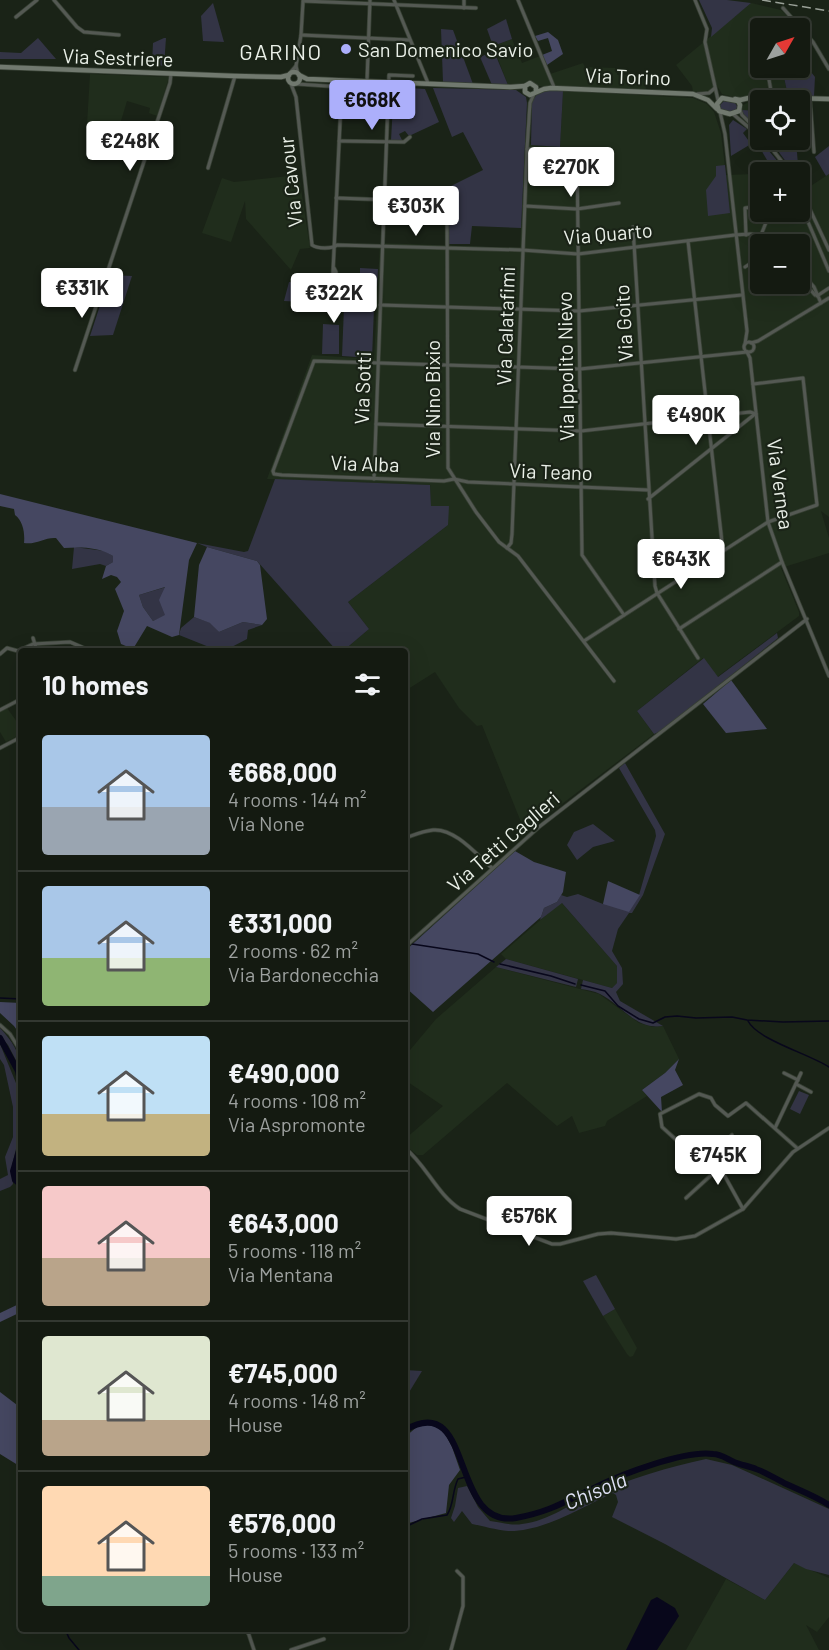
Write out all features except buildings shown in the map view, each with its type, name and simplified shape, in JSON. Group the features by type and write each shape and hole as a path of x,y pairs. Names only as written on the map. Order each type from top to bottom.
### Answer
{"main road":[{"name":"Via Sestriere","path":"0,67 235,76 281,77 289,74"},
{"path":"294,83 289,74 294,72 307,79"},
{"path":"294,83 298,74"},
{"path":"281,77 294,83 307,79 428,83"},
{"name":"Via Torino","path":"428,83 515,88 535,93 554,88 696,94 708,100"},
{"name":"Via Torino","path":"526,90 530,83 544,89"},
{"path":"535,85 535,93"},
{"path":"708,100 718,110 732,114 750,98"},
{"path":"735,99 739,102 740,108"},
{"path":"708,100 747,99"},
{"path":"810,99 829,99"},
{"path":"718,101 718,110"}],"street":[{"path":"16,17 37,0"},
{"path":"54,0 84,32 118,35"},
{"path":"394,0 428,83"},
{"path":"464,0 464,8"},
{"path":"518,0 554,88"},
{"path":"695,0 707,29 705,42 715,86 725,98"},
{"path":"298,74 296,66 303,1 476,8"},
{"path":"367,81 370,2"},
{"path":"783,8 813,42 829,69"},
{"path":"301,35 410,40"},
{"path":"289,74 296,66"},
{"path":"75,370 135,194 171,74"},
{"path":"389,82 389,75 413,76"},
{"path":"208,168 235,76"},
{"path":"334,268 336,272 335,314 331,314 342,80"},
{"name":"Via Sotti","path":"374,479 389,82"},
{"path":"294,83 341,87"},
{"name":"Via Cavour","path":"294,83 312,245 335,247"},
{"path":"696,94 709,93 715,86"},
{"name":"Via Calatafimi","path":"507,548 511,543 512,534 522,250 530,103 526,90"},
{"path":"717,90 718,101"},
{"name":"Via Calatafimi","path":"530,103 535,93"},
{"path":"810,99 814,152"},
{"path":"740,108 742,115 750,123"},
{"path":"718,110 724,126 747,335 746,349 750,358"},
{"path":"724,126 726,118 732,114 750,128"},
{"path":"339,141 387,142 404,141 410,137"},
{"name":"Via Ippolito Nievo","path":"527,149 572,150 577,155 582,555 624,615"},
{"path":"773,150 782,162"},
{"path":"336,198 384,200"},
{"name":"Via Nino Bixio","path":"384,200 447,202 448,468 476,512 499,542 518,556 614,681"},
{"path":"524,206 577,209 619,203"},
{"path":"746,235 745,208 750,207"},
{"path":"810,209 829,250"},
{"path":"808,222 829,271"},
{"name":"Via Goito","path":"633,227 654,586 698,658"},
{"name":"Via Quarto","path":"335,247 338,245 522,250 578,254 750,235"},
{"path":"688,241 723,551"},
{"path":"746,267 750,264"},
{"path":"810,282 820,303"},
{"path":"817,296 829,288"},
{"path":"810,289 817,296"},
{"path":"380,305 579,311 742,295"},
{"path":"378,363 580,369 739,352 829,298"},
{"path":"747,335 752,346 750,358"},
{"path":"746,349 752,346"},
{"name":"Via Vernea","path":"750,358 768,522 829,676"},
{"name":"Via Alba","path":"378,363 314,361 273,471 274,474 444,481 454,479"},
{"path":"584,641 768,522 817,505 803,378 753,384"},
{"path":"744,413 747,420"},
{"path":"376,424 581,431 744,413 756,414"},
{"path":"648,499 756,414"},
{"name":"Via Teano","path":"454,479 513,485 648,490"},
{"path":"679,629 783,562"},
{"name":"Via Tetti Caglieri","path":"408,945 539,827 807,619"},
{"path":"33,638 35,648"},
{"path":"24,648 33,644 70,642 84,648"},
{"path":"0,654 7,648 18,651"},
{"path":"0,710 18,701"},
{"path":"0,748 18,738"},
{"path":"408,837 433,830 442,830 454,836 492,868"},
{"path":"0,1025 10,1034 18,1047"},
{"path":"783,1073 798,1080"},
{"path":"775,1128 801,1073"},
{"path":"796,1084 811,1092"},
{"path":"743,1209 712,1153 706,1151 693,1155 662,1127 660,1114 699,1094 711,1098 715,1105 728,1116 747,1103 797,1148"},
{"path":"408,1151 420,1161 452,1204 542,1241 560,1244 611,1233 689,1238 743,1209 797,1148 829,1128"},
{"path":"712,1153 732,1135"},
{"path":"686,1198 719,1168"},
{"path":"452,1650 463,1606 463,1576 457,1571"},
{"path":"247,1632 254,1650"},
{"path":"291,1650 324,1639"}],"shaded area":[{"path":"699,0 751,3 711,37 712,28"},
{"path":"213,3 224,42 203,41 201,16"},
{"path":"751,3 781,10 789,18 750,18 750,78 784,78 787,90 750,90 750,98 741,99 722,94 716,84 713,84 713,88 709,91 693,92 692,86 676,65"},
{"path":"506,19 512,39 493,46 487,29"},
{"path":"441,29 453,30 473,84 443,82"},
{"path":"548,32 558,40 563,54 547,65 542,55 552,51 548,38 538,41 535,36"},
{"path":"38,38 56,59 0,59 0,52 21,53"},
{"path":"166,38 164,66 152,64 153,43"},
{"path":"512,39 522,63 540,56 553,87 539,86 529,81 522,85 508,85 493,46"},
{"path":"494,51 508,85 492,85 480,57"},
{"path":"583,63 585,67 617,68 617,75 645,75 646,90 556,87 550,74"},
{"path":"810,71 815,77 814,96 810,96 810,90 787,90 784,78 810,78"},
{"path":"90,74 169,77 157,116 149,113 150,108 127,101 111,154 86,141"},
{"path":"394,87 425,89 439,122 409,136 405,131 399,134 402,140 391,140"},
{"path":"433,88 516,90 526,97 521,228 472,226 470,244 449,244 449,201 441,191 483,170 463,132 452,137"},
{"path":"563,91 693,98 707,104 714,112 721,133 726,175 750,174 750,222 810,222 810,186 829,174 829,517 821,511 829,538 829,553 781,568 799,616 717,677 703,658 637,711 654,734 525,832 482,725 477,726 459,708 435,672 408,689 408,648 347,648 369,629 348,602 448,525 431,506 430,485 267,479 312,355 374,359 380,243 520,248 525,144 560,147"},
{"path":"563,91 560,147 531,145 532,101 538,93"},
{"path":"724,101 735,103 736,111 732,113 721,110 719,106"},
{"path":"750,101 750,110 742,110 743,105"},
{"path":"742,110 750,110 750,121 744,116"},
{"path":"733,120 747,129 743,133 750,143 731,156 729,125"},
{"path":"829,146 829,174 826,176 815,157"},
{"path":"761,150 768,150 778,162 768,162"},
{"path":"777,150 797,150 798,162 786,162"},
{"path":"725,165 730,213 708,216 706,190 716,176 716,166"},
{"path":"299,175 310,248 300,249 291,270 246,219 245,201 231,242 202,233 222,178 234,182"},
{"path":"360,268 378,269 377,286 360,286"},
{"path":"110,275 132,276 113,335 90,336"},
{"path":"289,282 298,283 300,291 319,292 330,299 329,306 320,303 284,301"},
{"path":"344,307 374,308 372,358 342,356"},
{"path":"323,324 339,325 339,354 322,354"},
{"path":"275,479 430,485 431,506 449,506 448,525 348,602 369,629 347,648 334,648 257,561 197,543 248,551"},
{"path":"0,494 197,543 189,560 179,635 172,637 147,626 134,648 121,644 117,631 124,611 115,589 121,582 117,577 111,575 102,579 106,566 113,562 113,556 96,549 64,548 56,538 24,543 23,528 14,509 0,506","holes":["165,587 159,600 165,615 153,621 143,607 139,595"]},
{"path":"74,547 105,551 113,556 113,562 106,566 100,564 72,569"},
{"path":"207,547 257,561 260,565 267,619 262,625 243,622 219,632 210,623 194,617 199,565"},
{"path":"166,587 165,616 153,621 143,607 139,595"},
{"path":"194,617 211,623 219,632 243,622 262,625 248,630 247,639 230,648 212,648 179,635 181,628"},
{"path":"777,633 778,638 661,731 654,734 637,711 704,658 718,677"},
{"path":"731,680 767,729 726,733 703,704"},
{"path":"7,708 18,722 18,736 6,742 0,732 0,712"},
{"path":"625,763 665,834 643,895 632,913 629,913 618,929 612,951 622,968 623,984 616,992 620,1001 663,1026 653,1026 637,1021 600,994 581,989 583,980 612,988 617,983 617,966 562,903 540,920 544,908 557,902 561,895 567,897 578,894 603,904 639,895 656,836 655,830 619,768"},
{"path":"593,824 615,841 593,847 577,860 567,845 574,832"},
{"path":"515,851 534,862 566,872 563,892 557,902 544,908 541,917 433,1012 408,990 408,948"},
{"path":"608,881 640,895 629,912 603,904"},
{"path":"561,902 617,966 617,983 612,988 506,959 501,954"},
{"path":"506,959 578,979 576,987 496,967"},
{"path":"496,967 599,994 639,1023 653,1027 663,1026 679,1059 642,1090 647,1096 607,1121 605,1126 579,1133 572,1116 557,1126 507,1083 423,1155 417,1155 408,1148 408,1136 443,1106 408,1082 408,1052 436,1019"},
{"path":"0,1002 18,1003 18,1032 14,1026 0,1013"},
{"path":"0,1028 15,1047 18,1064 8,1045 0,1036"},
{"path":"0,1044 18,1088 18,1141 12,1165 13,1184 0,1191 0,1179 8,1175 5,1157 13,1137 13,1107 4,1065 0,1059"},
{"path":"679,1059 675,1070 683,1085 661,1097 662,1112 642,1090"},
{"path":"799,1091 809,1095 800,1114 790,1109"},
{"path":"596,1275 615,1309 603,1316 583,1281"},
{"path":"18,1304 18,1313 0,1322 0,1313"},
{"path":"615,1309 637,1348 633,1356 630,1357 627,1354 603,1316"},
{"path":"408,1370 422,1371 408,1394"},
{"path":"0,1392 18,1406 18,1465 0,1454"},
{"path":"429,1423 443,1430 460,1470 449,1485 446,1513 408,1523 408,1434 418,1426"},
{"path":"706,1459 732,1465 829,1509 829,1575 794,1563 765,1600 612,1517 618,1502 613,1493 562,1518 521,1530 508,1531 472,1524 462,1511 454,1522 451,1518 458,1488 467,1486 478,1507 490,1521 518,1524 541,1519 595,1493 622,1483"},
{"path":"794,1563 829,1578 829,1617 817,1632 806,1625 819,1650 686,1650 726,1579 765,1600"},
{"path":"657,1597 675,1608 679,1616 657,1650 626,1650 651,1600"}],"waterway":[{"path":"412,944 478,954 494,962"},
{"path":"500,964 575,984"},
{"path":"581,985 605,991 618,1006 639,1019 653,1023 665,1017 677,1016 732,1017 783,1022 829,1021"},
{"path":"0,998 18,999"},
{"path":"748,1021 762,1034 829,1067"},
{"name":"Chisola","path":"0,1038 18,1071"},
{"name":"Chisola","path":"18,1154 13,1171 18,1182"},
{"name":"Chisola","path":"408,1429 427,1422 442,1428 453,1443 480,1503 495,1516 516,1518 539,1513 637,1470 671,1459 701,1454 719,1455 759,1470 829,1505"},
{"path":"408,1526 422,1519 447,1515 458,1479 466,1477"},
{"path":"66,1632 79,1650"}],"railway":[{"path":"762,0 829,11"}],"place":[{"name":"San Domenico Savio","path":"346,49"}],"district":[{"name":"GARINO","path":"281,51"}]}
